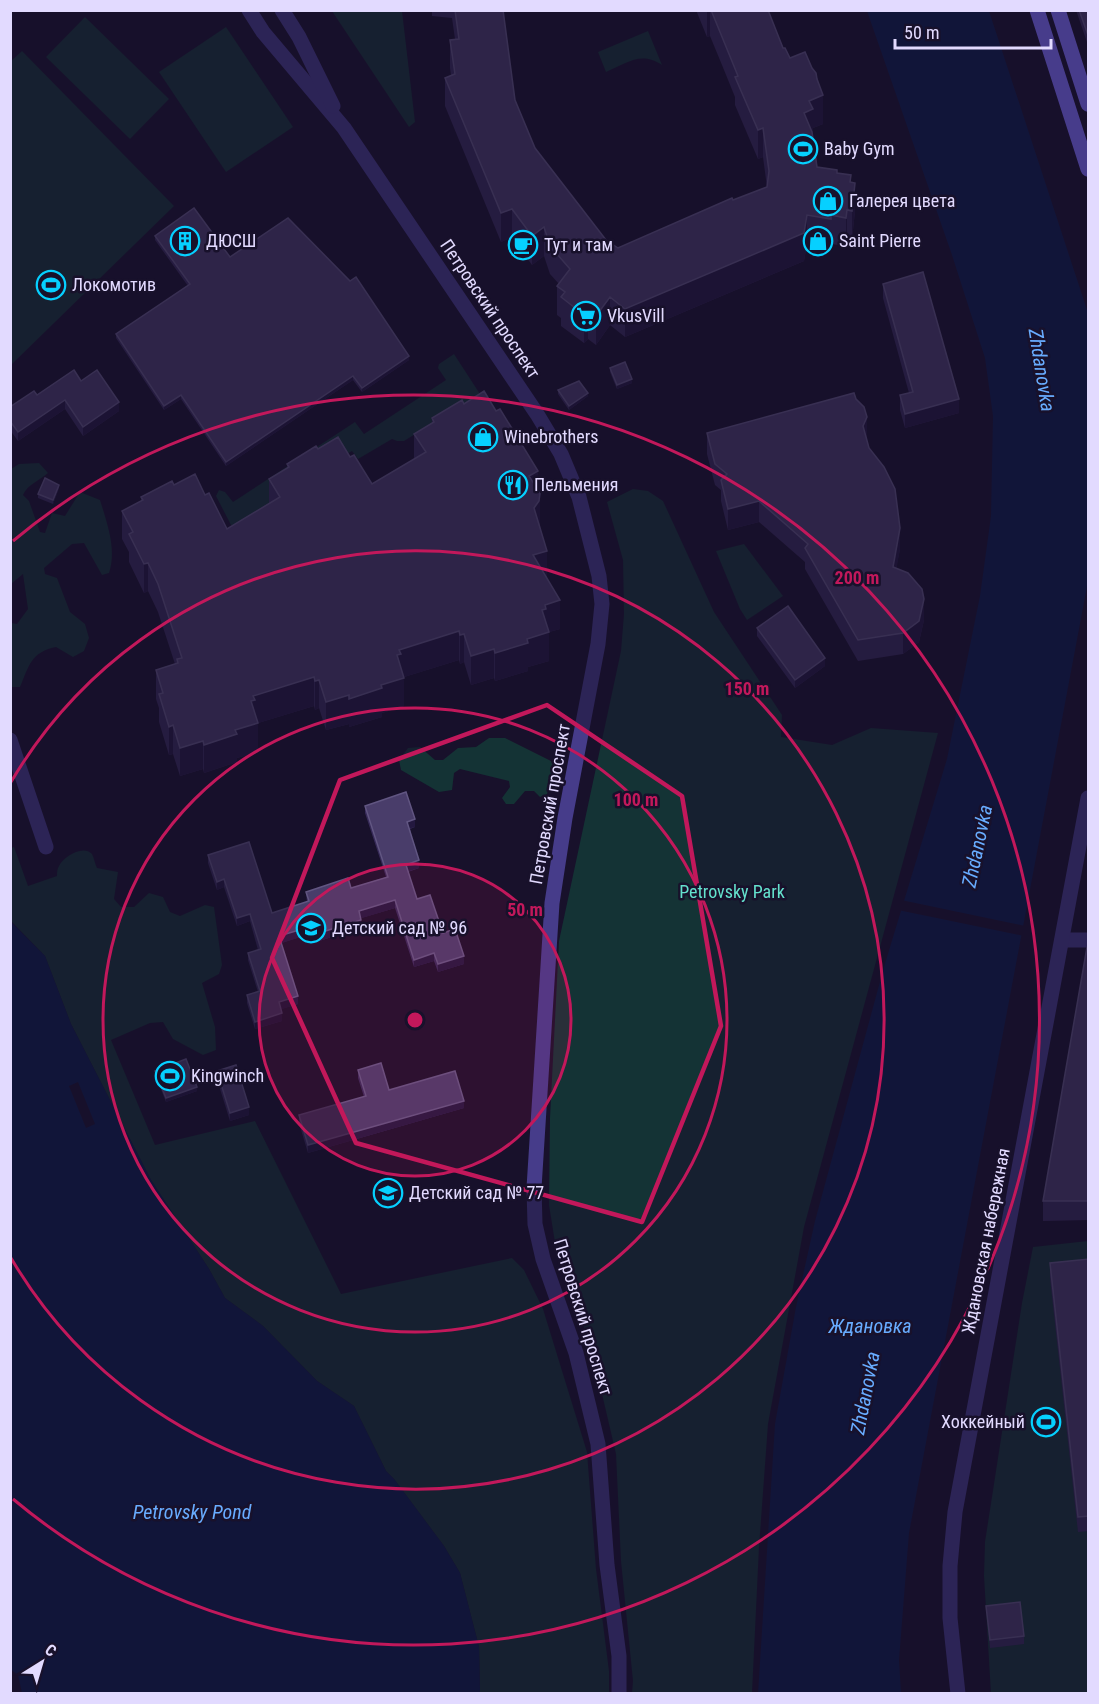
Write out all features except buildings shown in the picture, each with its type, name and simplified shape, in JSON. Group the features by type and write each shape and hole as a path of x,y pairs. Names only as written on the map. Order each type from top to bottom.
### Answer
{"main road":[{"path":"1037,10 1089,169"},
{"path":"1058,10 1089,104"}],"street":[{"name":"Петровский проспект","path":"249,10 263,32 344,128 537,414 561,454 579,497 599,576 602,604 598,644 565,818 552,903 534,1188 535,1224 543,1259 576,1353 598,1444 607,1565 619,1656 619,1694"},
{"name":"Петровский проспект","path":"282,10 299,37 344,128"},
{"path":"10,740 46,847"},
{"name":"Ждановская набережная","path":"958,1694 950,1610 950,1566 955,1512 1089,798"},
{"path":"1062,940 1089,940"}],"highlighted area":[{"path":"547,705 682,796 721,1026 642,1222 356,1143 272,958 340,780"}],"green space":[{"path":"332,11 402,11 415,122 409,127"},
{"path":"85,17 169,99 130,139 46,57"},
{"path":"226,27 293,127 226,172 159,72"},
{"path":"648,31 662,65 647,59 640,59 606,72 598,52"},
{"name":"Локомотив","path":"22,51 174,206 11,365 10,62"},
{"path":"454,354 480,394 404,441 392,439 358,459 352,451 285,491 287,496 236,526 231,525 216,496 219,490 225,492 233,502 355,422 364,434 446,380 438,368 439,364"},
{"path":"39,463 48,473 31,485 23,495 29,501 40,532 45,533 52,513 65,516 80,492 100,500 112,545 111,564 109,573 102,575 84,543 72,544 44,568 45,574 57,578 70,612 85,624 89,638 84,651 73,657 56,647 41,652 32,661 20,687 11,687 11,623 17,624 28,609 23,574 11,584 11,469 19,464"},
{"name":"Petrovsky Park","path":"633,489 648,491 663,501 714,612 782,715 781,737 832,745 871,728 938,733 804,1227 768,1424 752,1693 632,1693 633,1681 621,1561 616,1454 580,1314 557,1255 549,1205 550,1118 559,941 621,651 624,614 623,560 607,502"},
{"path":"744,544 783,596 747,620 740,609 716,551"},
{"path":"489,738 505,738 551,761 555,768 547,794 540,797 534,791 525,791 514,804 506,804 502,798 510,787 509,781 460,769 454,773 452,790 439,792 401,770 399,760 408,748 420,747 435,760 443,760 458,748 476,747"},
{"path":"14,847 28,886 57,876 61,862 74,853 84,850 92,854 97,868 118,872 114,899 121,907 134,907 149,893 163,897 170,912 180,916 205,905 214,907 222,965 219,974 202,983 215,1027 216,1050 203,1055 173,1039 163,1022 150,1023 111,1040 155,1145 255,1121 341,1294 512,1258 524,1270 543,1309 587,1452 596,1569 609,1671 609,1693 480,1693 479,1647 460,1573 444,1546 386,1471 354,1406 317,1381 263,1326 225,1298 209,1269 151,1180 71,1024 45,956 11,921 11,848"},
{"name":"Хоккейный","path":"1088,1241 1088,1693 991,1694 984,1576 985,1542 1022,1303 1033,1247"}],"water":[{"name":"Ждановка","path":"867,11 989,11 1088,313 1088,581 909,1533 899,1660 901,1693 758,1694 775,1424 796,1307 815,1221 884,967 947,759 980,596 991,516 993,416 985,358 952,255"},
{"name":"Petrovsky Pond","path":"10,921 45,956 71,1024 151,1180 209,1269 225,1298 263,1326 317,1381 354,1406 386,1471 444,1546 460,1573 479,1647 480,1693 22,1693 18,1675 10,1669"}],"pier":[{"path":"901,900 1025,926 1024,936 898,910"},
{"path":"78,1082 95,1124 86,1128 69,1086"}],"place":[{"name":"Baby Gym","path":"803,149"},
{"name":"Галерея цвета","path":"828,201"},
{"name":"ДЮСШ","path":"185,241"},
{"name":"Saint Pierre","path":"818,241"},
{"name":"Тут и там","path":"523,245"},
{"name":"Локомотив","path":"51,285"},
{"name":"VkusVill","path":"586,316"},
{"name":"Winebrothers","path":"483,437"},
{"name":"Пельмения","path":"513,485"},
{"name":"Детский сад № 96","path":"311,928"},
{"name":"Kingwinch","path":"170,1076"},
{"name":"Детский сад № 77","path":"388,1193"},
{"name":"Хоккейный","path":"1046,1422"}],"water label":[{"name":"Zhdanovka","path":"1042,370"},
{"name":"Zhdanovka","path":"977,846"},
{"name":"Zhdanovka","path":"865,1393"}]}
